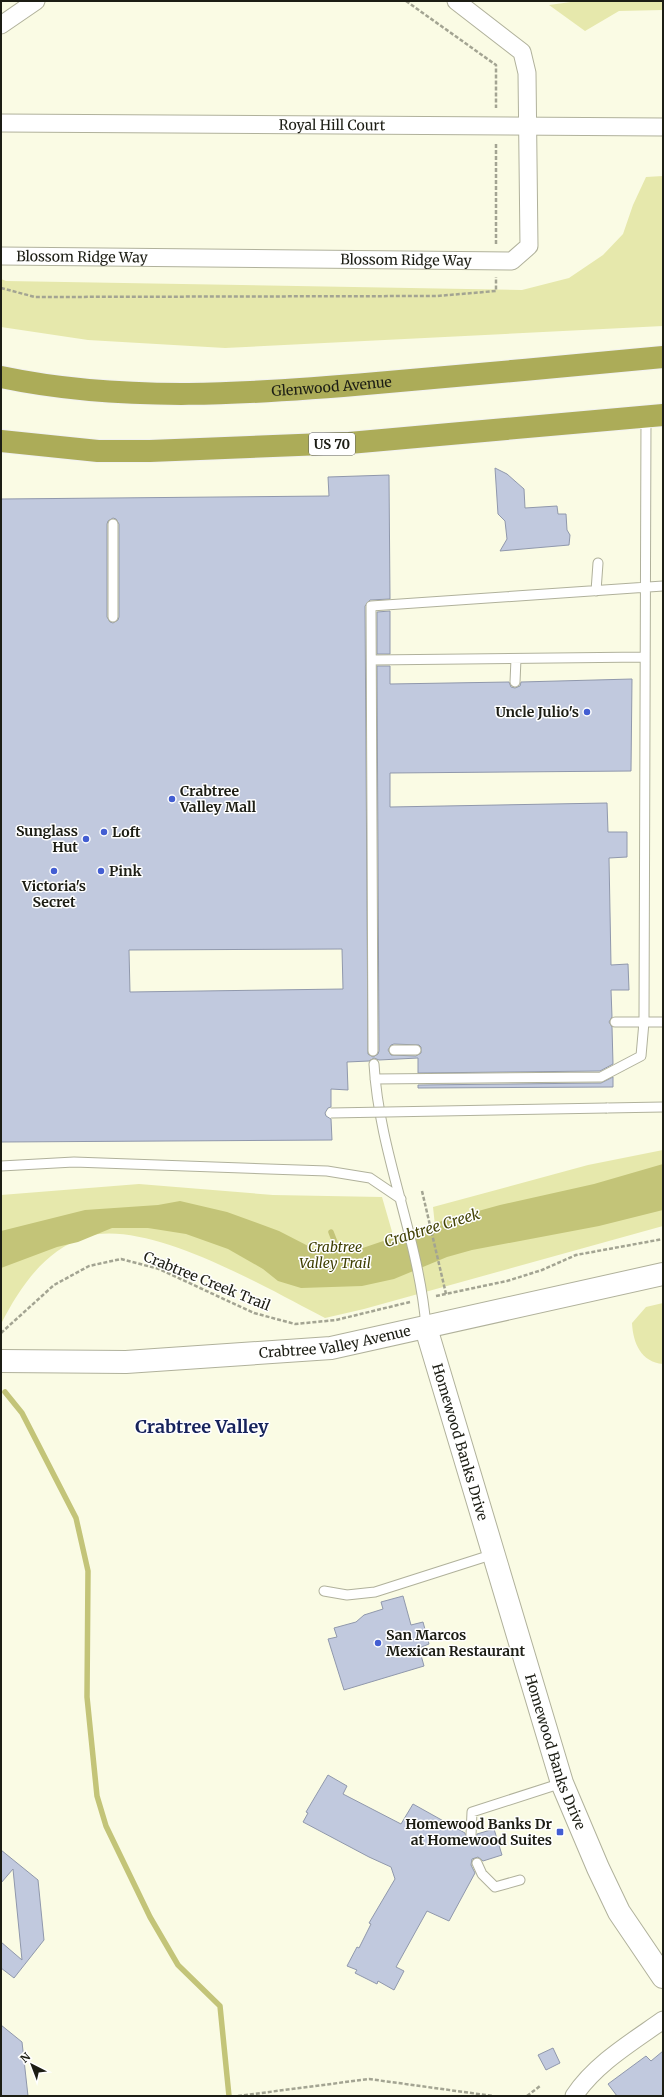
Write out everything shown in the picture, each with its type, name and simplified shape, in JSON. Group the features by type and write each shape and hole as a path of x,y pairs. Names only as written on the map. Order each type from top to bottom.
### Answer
{"highway":[{"name":"Glenwood Avenue","path":"1,377 60,387 125,392 205,393 289,391 663,357"},
{"name":"US 70","path":"1,441 91,450 150,451 349,443 655,416"}],"street":[{"path":"1,25 36,1"},
{"name":"Blossom Ridge Way","path":"1,256 512,261 529,246 527,73 522,52 456,1"},
{"name":"Royal Hill Court","path":"1,123 663,127"},
{"name":"Crabtree Valley Avenue","path":"1,1361 126,1362 331,1348 663,1274"},
{"name":"Homewood Banks Drive","path":"426,1328 495,1554 562,1783 598,1868 619,1912 663,1977"},
{"path":"574,2096 582,2083 614,2055 663,2020"}],"lane":[{"path":"374,1079 601,1077 641,1056 644,1022 646,588 655,416"},
{"path":"113,524 113,617"},
{"path":"596,591 598,563"},
{"path":"373,1051 371,606 663,586"},
{"path":"372,660 645,657"},
{"path":"515,682 516,658"},
{"path":"615,1022 663,1022"},
{"path":"394,1050 416,1050"},
{"path":"374,1064 374,1079 388,1149 424,1299 426,1328"},
{"path":"332,1113 663,1106"},
{"path":"1,1166 74,1162 327,1171 370,1178 401,1199"},
{"path":"324,1590 347,1595 375,1592 495,1554"},
{"path":"471,1835 472,1812 562,1783"},
{"path":"477,1863 482,1874 495,1887 520,1880"}],"path":[{"path":"406,1 496,65 496,109"},
{"path":"496,136 496,250"},
{"path":"1,288 35,297 438,296 496,291 496,270"},
{"path":"422,1191 446,1294 507,1281 542,1270 576,1255 663,1239"},
{"name":"Crabtree Creek Trail","path":"1,1332 54,1285 89,1266 121,1259 159,1269 254,1313 295,1324 336,1320 403,1303"},
{"path":"238,2096 369,2078 493,2096"},
{"path":"527,2096 540,2086"}],"green space":[{"path":"578,1 663,1 663,10 619,11 585,31 549,5"},
{"path":"663,176 663,326 225,348 88,340 1,327 1,279 6,281 522,290 569,278 603,255 623,234 633,205 646,177"},
{"name":"Crabtree Valley Trail","path":"663,1150 663,1226 364,1309 325,1318 241,1275 174,1246 141,1237 111,1234 85,1237 70,1243 57,1251 45,1261 25,1284 8,1310 1,1324 1,1195 139,1184 273,1195 382,1197 395,1242 436,1235 433,1207 588,1165"},
{"path":"663,1303 663,1364 649,1360 640,1350 634,1338 632,1323 646,1307"}],"water":[{"name":"Crabtree Creek","path":"663,1164 663,1210 599,1226 472,1250 447,1257 394,1279 362,1286 301,1288 278,1281 263,1269 228,1249 186,1234 148,1228 112,1228 78,1242 57,1247 1,1268 1,1231 85,1210 158,1205 180,1201 227,1212 279,1231 314,1249 348,1253 442,1221 500,1205 594,1184"}],"building":[{"path":"495,468 507,474 524,489 525,508 557,506 558,514 566,514 567,530 570,535 569,545 500,551 507,539 505,521 498,514"},
{"path":"389,475 390,599 370,600 365,606 368,1054 373,1057 378,1054 379,1051 377,666 390,666 390,684 509,682 511,687 515,688 520,686 521,682 632,679 631,771 390,773 390,807 607,803 608,832 627,832 627,857 609,858 611,965 628,964 629,990 611,990 612,1017 609,1022 612,1027 613,1064 600,1071 418,1073 418,1058 379,1060 374,1058 369,1061 347,1062 348,1090 331,1089 331,1107 328,1108 325,1113 326,1116 331,1119 332,1140 1,1142 1,499 329,496 328,477","holes":["113,518 116,519 119,524 119,617 118,620 113,623 110,622 107,617 107,524 108,521","342,949 343,989 130,992 129,950","391,1045 419,1045 421,1047 421,1053 416,1056 391,1055 388,1050"]},
{"path":"390,611 390,654 377,654 377,612"},
{"path":"613,1077 613,1087 418,1088 418,1085 601,1083"},
{"path":"403,1596 411,1625 423,1622 429,1644 419,1648 424,1666 344,1690 328,1639 337,1637 334,1628 356,1622 364,1615 383,1609 381,1602"},
{"path":"328,1775 347,1786 343,1794 401,1824 413,1804 465,1833 466,1838 470,1841 476,1839 477,1834 494,1829 502,1855 483,1861 478,1857 472,1859 471,1865 475,1873 449,1921 427,1911 396,1967 404,1971 394,1990 378,1981 377,1984 355,1973 357,1970 347,1966 357,1947 359,1948 371,1924 369,1923 395,1879 391,1867 303,1822 308,1813 306,1812"},
{"path":"1,1850 38,1880 44,1940 14,1978 1,1968 1,1942 22,1960 13,1869 1,1883"},
{"path":"1,2025 22,2042 28,2096 1,2096"},
{"path":"553,2048 560,2063 546,2070 538,2055"},
{"path":"663,2051 663,2096 617,2096 608,2084 646,2056 651,2061"}],"waterway":[{"path":"331,1232 341,1258"},
{"path":"5,1392 22,1413 76,1518 88,1571 87,1697 97,1796 106,1826 150,1917 178,1965 220,2006 229,2096"}],"place":[{"name":"Uncle Julio's","path":"587,712"},
{"name":"Crabtree Valley Mall","path":"172,799"},
{"name":"Loft","path":"104,832"},
{"name":"Sunglass Hut","path":"86,839"},
{"name":"Victoria's Secret","path":"54,871"},
{"name":"Pink","path":"101,871"},
{"name":"San Marcos Mexican Restaurant","path":"378,1643"},
{"name":"Homewood Banks Dr at Homewood Suites","path":"560,1832"}],"district":[{"name":"Crabtree Valley","path":"202,1427"}]}
